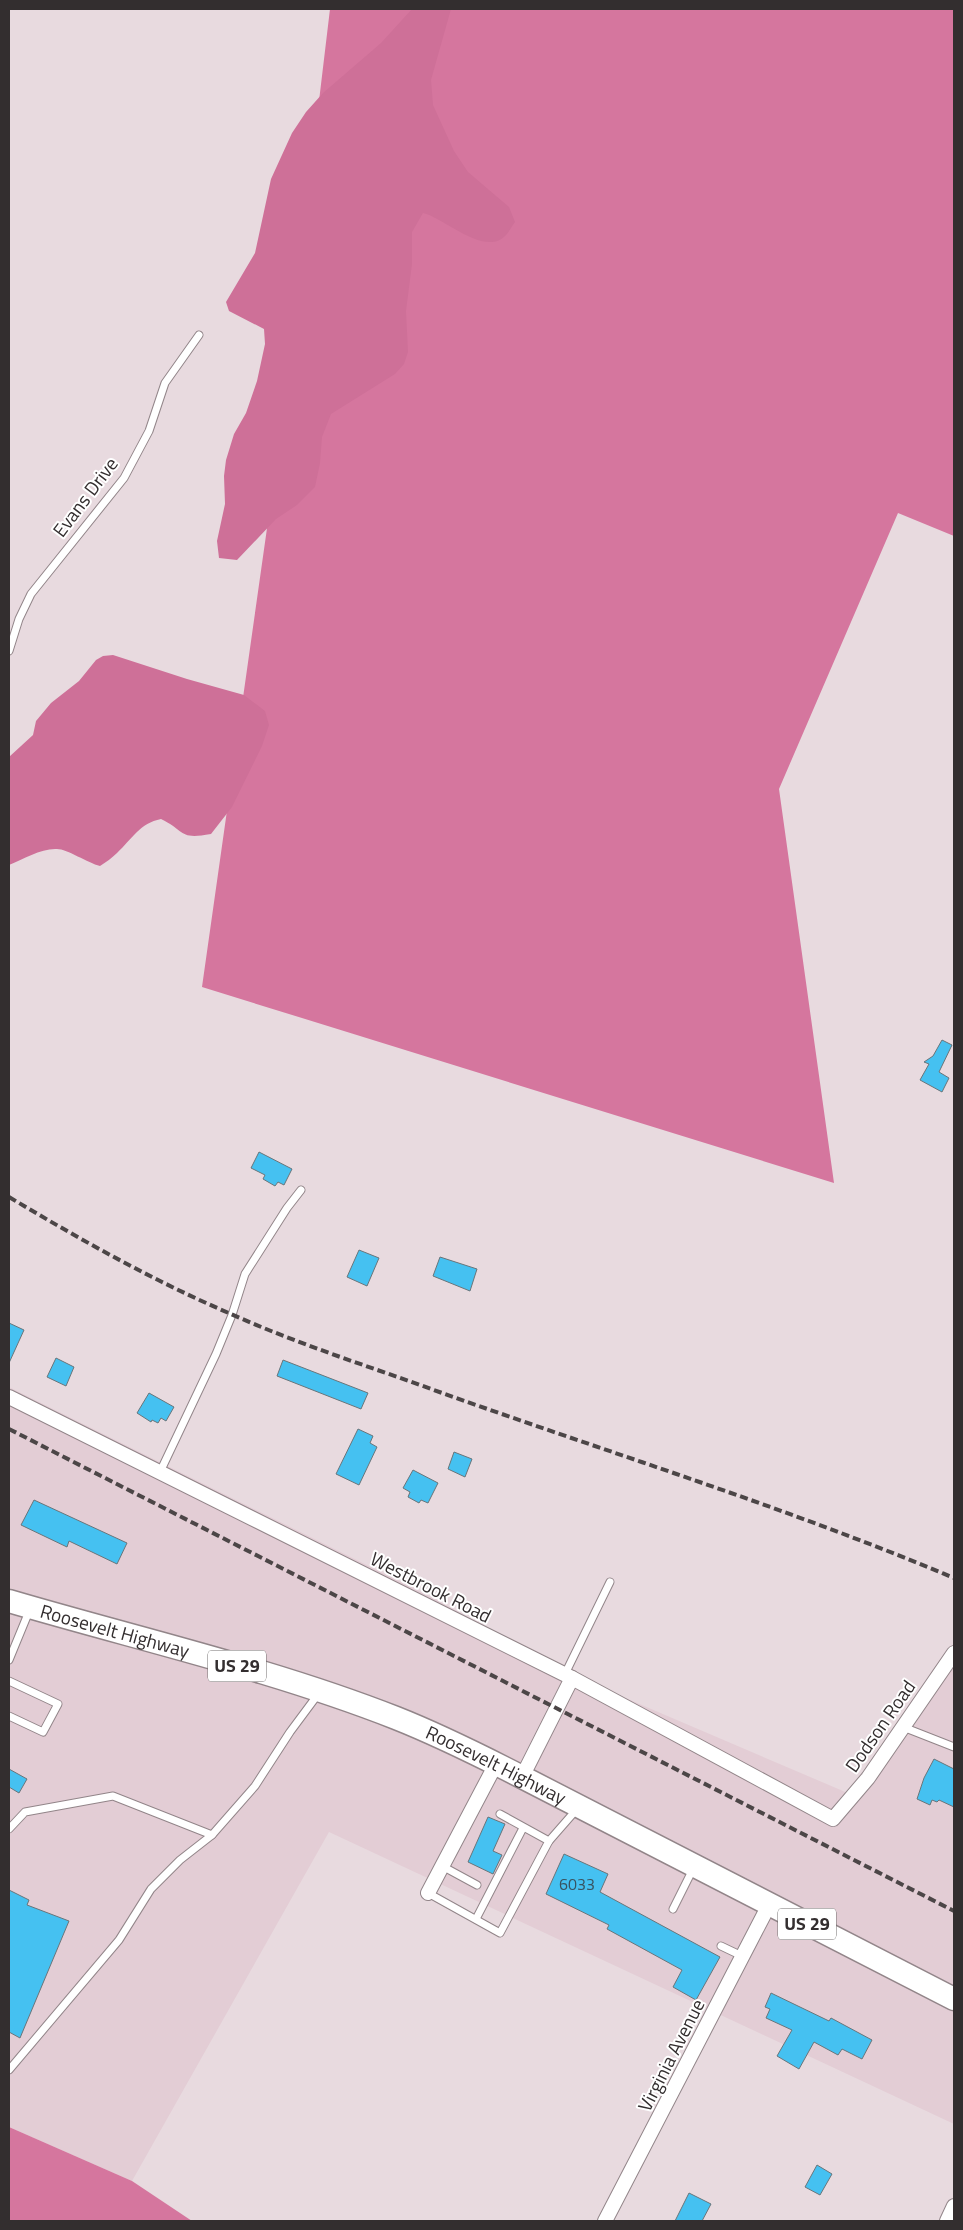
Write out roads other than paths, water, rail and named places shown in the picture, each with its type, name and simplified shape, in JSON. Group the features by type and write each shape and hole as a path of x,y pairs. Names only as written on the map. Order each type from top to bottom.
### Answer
{"main road":[{"name":"Roosevelt Highway","path":"9,1601 321,1691 396,1718 461,1746 954,1999"}],"street":[{"name":"Westbrook Road","path":"9,1397 568,1676 833,1818"},
{"name":"Dodson Road","path":"833,1818 868,1778 954,1653"},
{"path":"522,1777 568,1676"},
{"path":"428,1893 496,1764"},
{"name":"Virginia Avenue","path":"606,2221 769,1905"},
{"path":"947,2221 954,2206"}],"lane":[{"name":"Evans Drive","path":"9,651 19,619 31,594 124,478 149,431 165,383 199,335"},
{"path":"160,1472 216,1354 232,1315 245,1274 287,1208 301,1190"},
{"path":"568,1676 610,1582"},
{"path":"9,1660 30,1608"},
{"path":"9,1681 58,1704 43,1732 9,1716"},
{"path":"9,2070 119,1940 151,1889 180,1860 212,1835 255,1786 290,1732 321,1691"},
{"path":"903,1726 954,1747"},
{"path":"9,1829 25,1812 113,1796 212,1835"},
{"path":"428,1893 500,1934 548,1841 579,1807"},
{"path":"500,1814 548,1841"},
{"path":"476,1919 523,1828"},
{"path":"442,1866 477,1885"},
{"path":"673,1909 694,1867"},
{"path":"720,1946 742,1956"}],"railway":[{"path":"9,1197 146,1274 202,1301 275,1332 477,1405 751,1500 954,1578"},
{"path":"9,1429 954,1911"}]}
